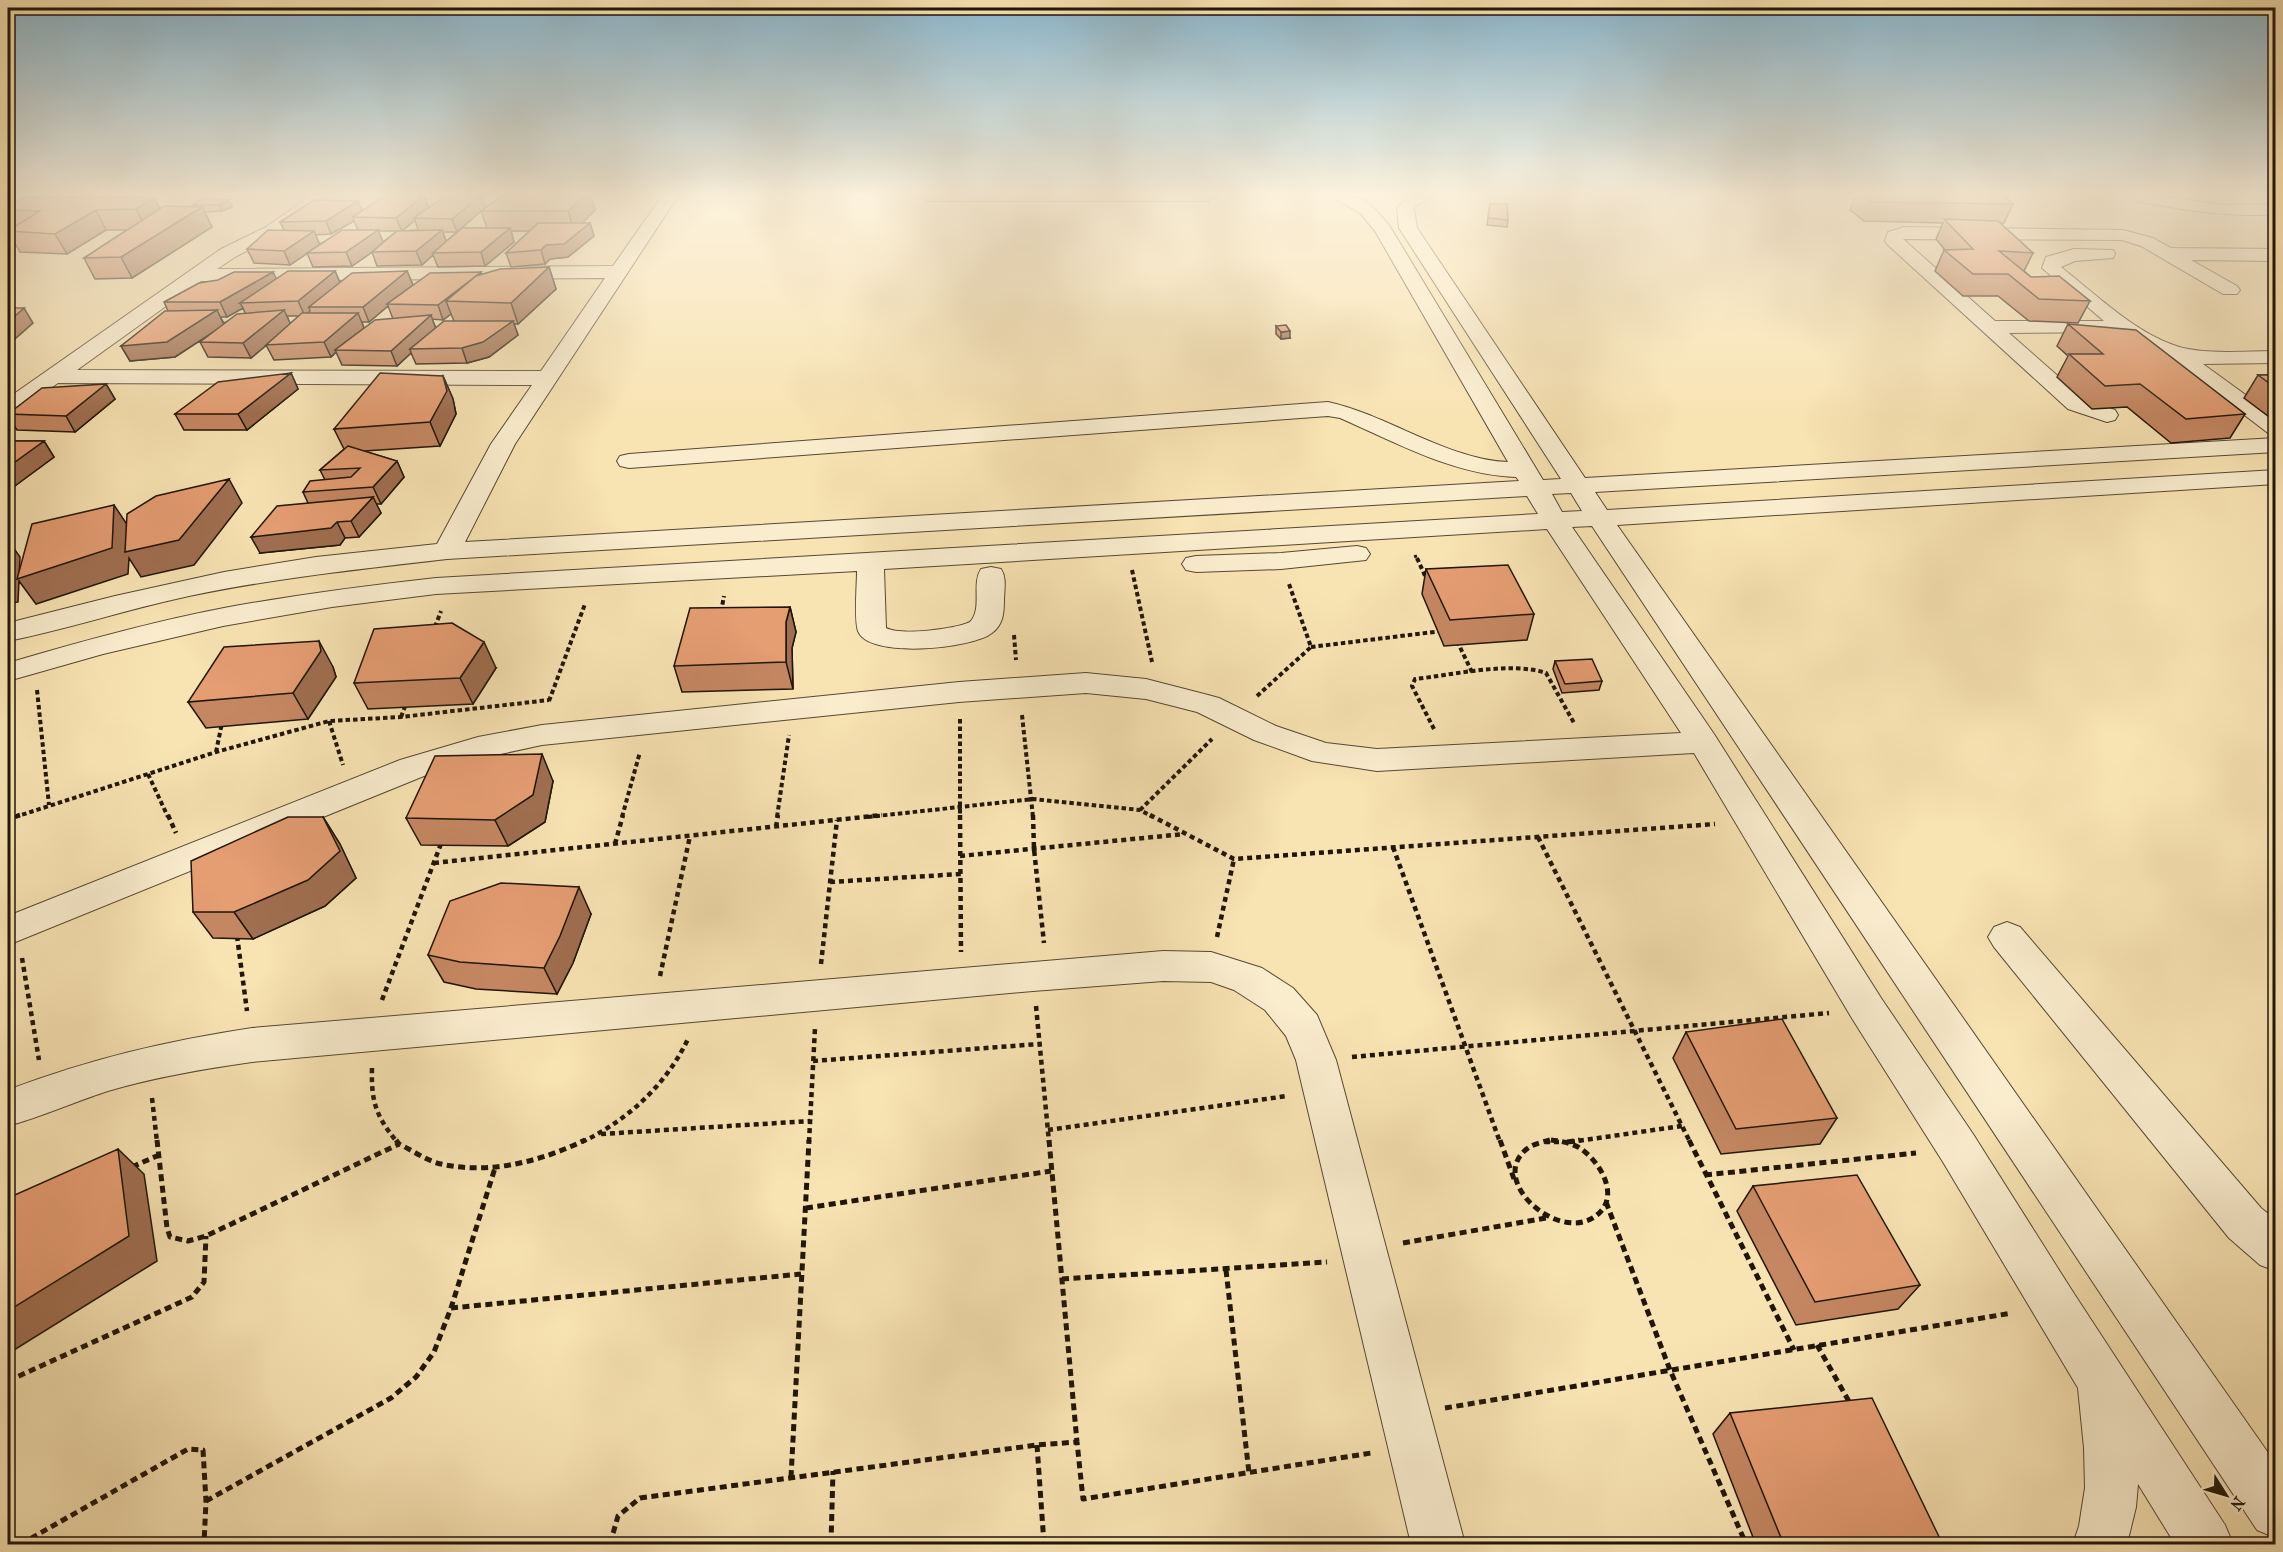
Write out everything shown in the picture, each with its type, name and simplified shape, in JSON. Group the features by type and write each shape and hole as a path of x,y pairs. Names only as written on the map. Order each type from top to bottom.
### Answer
{"street":[{"path":"8,408 206,268"},
{"path":"447,551 502,444 621,268"},
{"path":"1417,268 1530,479 1560,528 1703,742 1867,1009 1958,1148 2054,1306 2206,1545"},
{"path":"1424,268 1578,486 2276,1511"},
{"path":"1924,268 2076,404 2107,415"},
{"path":"2052,268 2054,273 2124,327 2151,344 2172,351 2210,358 2276,357"},
{"path":"2192,268 2230,290"},
{"path":"197,275 619,272"},
{"path":"1988,327 2124,327"},
{"path":"2172,351 2276,428"},
{"path":"52,376 548,378"},
{"path":"629,461 1328,409 1347,414 1470,464 1530,479 1578,486 2276,446"},
{"path":"8,672 95,647 223,618 385,591 460,585 870,572 1560,528 2276,477"},
{"path":"8,632 108,605 245,577 298,568 447,551 1530,479"},
{"path":"8,688 35,679 240,631 439,617 587,598 723,602 870,572 991,575 1281,561 1412,549 1560,528"},
{"path":"870,572 872,630 878,636 888,639 966,635 979,630 987,622 991,575"},
{"path":"12,929 412,768 467,751 542,735 959,692 1086,683 1158,692 1208,705 1265,733 1323,753 1377,760 1703,742"},
{"path":"2007,937 2245,1223 2276,1249"},
{"path":"26,1101 175,1057 252,1045 1040,975 1163,966 1211,967 1248,979 1279,999 1303,1027 1320,1076 1439,1544"},
{"path":"2100,1379 2109,1434 2112,1484 2105,1534 2100,1545"}],"path":[{"path":"1412,549 1427,579"},
{"path":"1281,561 1311,647"},
{"path":"1131,567 1158,692"},
{"path":"542,735 549,700 587,598"},
{"path":"1140,810 1234,717 1311,647 1452,630"},
{"path":"1457,641 1472,672"},
{"path":"1448,756 1412,686 1415,680 1472,672 1536,669 1547,674 1588,748"},
{"path":"35,679 49,805"},
{"path":"1018,688 1033,799 1040,975 1039,1044 1083,1499 1249,1473 1410,1430 1670,1370 2054,1306"},
{"path":"959,692 961,982"},
{"path":"401,717 409,695"},
{"path":"8,819 216,752 329,721 401,717 549,700"},
{"path":"776,827 793,709"},
{"path":"216,752 223,719"},
{"path":"329,721 352,791"},
{"path":"615,844 647,724"},
{"path":"148,774 187,858"},
{"path":"434,863 1033,799 1140,810 1234,859 1752,821"},
{"path":"790,1477 817,995 837,820"},
{"path":"446,832 376,1034 371,1094 380,1121 399,1144 440,1164 495,1168 530,1161 565,1150 598,1134 630,1112 657,1087 671,1069 691,1032 697,1006"},
{"path":"960,856 1186,834"},
{"path":"653,1009 690,836"},
{"path":"1538,837 1794,1350"},
{"path":"1393,847 1521,1194 1532,1207 1547,1218 1576,1223 1589,1220 1600,1212 1606,1202 1608,1189 1604,1174 1595,1160 1582,1149 1567,1142"},
{"path":"1211,967 1234,859"},
{"path":"830,882 961,874"},
{"path":"12,929 26,1101"},
{"path":"236,933 252,1045"},
{"path":"1048,1130 1466,1046 1867,1009"},
{"path":"813,1060 1039,1044"},
{"path":"147,1064 170,1237 178,1242 192,1242 206,1236 399,1144"},
{"path":"598,1134 810,1121"},
{"path":"1514,1179 1515,1163 1522,1151 1534,1142 1550,1140 1567,1142 1682,1126"},
{"path":"1705,1175 1958,1148"},
{"path":"127,1170 159,1155"},
{"path":"206,1501 391,1398 416,1377 434,1352 451,1308 495,1168"},
{"path":"805,1208 1051,1171"},
{"path":"1606,1202 1670,1370 1746,1545"},
{"path":"1062,1279 1226,1270 1365,1254 1547,1218"},
{"path":"8,1381 192,1297 204,1282 206,1236"},
{"path":"1226,1270 1249,1473"},
{"path":"451,1308 801,1274"},
{"path":"1817,1345 1856,1415"},
{"path":"610,1545 612,1528 619,1511 640,1498 834,1470 1077,1442"},
{"path":"1037,1445 1044,1545"},
{"path":"21,1545 188,1449 203,1450 206,1501 204,1545"},
{"path":"831,1545 834,1470"},
{"path":"8,1517 10,1545"}],"building":[{"path":"547,268 511,303 446,301 476,276 500,269"},
{"path":"1966,268 2020,268 2031,277 2059,276 2090,301 2039,299 2008,274 1973,274"},
{"path":"288,271 335,271 298,301 240,303"},
{"path":"407,271 363,307 309,307 352,273"},
{"path":"234,272 273,272 220,302 164,302 199,283 218,280"},
{"path":"481,272 438,305 387,304 430,273"},
{"path":"8,308 24,308 8,322"},
{"path":"217,310 167,342 121,346 165,311"},
{"path":"284,310 243,343 200,342 237,314"},
{"path":"302,313 358,313 324,342 266,345"},
{"path":"431,315 391,351 335,350 375,320"},
{"path":"444,321 513,321 483,342 462,348 410,349"},
{"path":"2068,324 2136,330 2245,414 2186,419 2140,384 2105,386 2069,354 2103,354"},
{"path":"1286,325 1290,331 1281,332 1276,326"},
{"path":"291,373 238,414 175,414 218,382"},
{"path":"380,373 443,376 447,391 430,422 334,429"},
{"path":"2258,375 2276,375 2276,388"},
{"path":"106,384 66,416 8,414 42,388"},
{"path":"8,441 44,441 8,467"},
{"path":"348,446 397,461 373,487 303,492 310,481 351,477 360,468 320,470"},
{"path":"229,479 179,540 125,552 127,514 156,496"},
{"path":"373,497 351,521 337,522 331,528 251,537 277,506"},
{"path":"114,505 112,548 17,579 32,524"},
{"path":"1508,565 1534,614 1450,620 1426,569"},
{"path":"790,607 786,622 786,662 674,666 690,608"},
{"path":"452,623 484,642 460,678 354,683 374,629"},
{"path":"319,641 321,651 293,693 188,702 224,647"},
{"path":"1592,659 1602,681 1565,684 1555,661"},
{"path":"542,754 533,795 495,820 406,818 435,756"},
{"path":"288,817 323,817 340,851 308,880 234,912 193,912 191,861"},
{"path":"501,883 579,887 560,936 544,968 460,962 428,955 450,901"},
{"path":"1782,1019 1837,1118 1736,1129 1686,1032"},
{"path":"118,1149 129,1236 8,1311 8,1198"},
{"path":"1857,1175 1920,1285 1815,1302 1753,1186"},
{"path":"1872,1398 1943,1545 1784,1545 1730,1413"}]}
